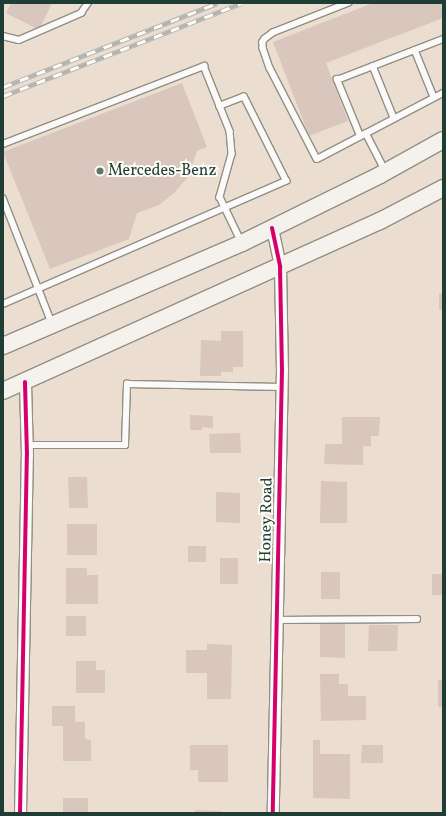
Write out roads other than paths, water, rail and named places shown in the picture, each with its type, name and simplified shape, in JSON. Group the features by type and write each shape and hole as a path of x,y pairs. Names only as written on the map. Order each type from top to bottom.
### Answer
{"main road":[{"path":"3,346 242,243 386,171 443,140"},
{"path":"3,391 380,221 443,188"}],"street":[{"name":"Honey Road","path":"272,228 280,267 282,387 273,813"},
{"path":"20,813 26,445 24,382"}],"lane":[{"path":"3,36 19,40 82,13 88,3"},
{"path":"349,3 273,33 265,38 263,48 270,68 317,159 443,93"},
{"path":"360,136 337,80 443,39"},
{"path":"415,50 434,97"},
{"path":"3,144 204,66 230,131 232,154 220,197 242,243"},
{"path":"373,66 394,118"},
{"path":"3,304 286,181 244,97 220,106"},
{"path":"366,133 386,171"},
{"path":"3,198 52,325"},
{"path":"26,445 125,445 127,384 282,387"},
{"path":"277,620 418,619"}],"railway":[{"path":"3,87 217,3"},
{"path":"3,96 242,3"}],"place":[{"name":"Mercedes-Benz","path":"100,171"}]}
